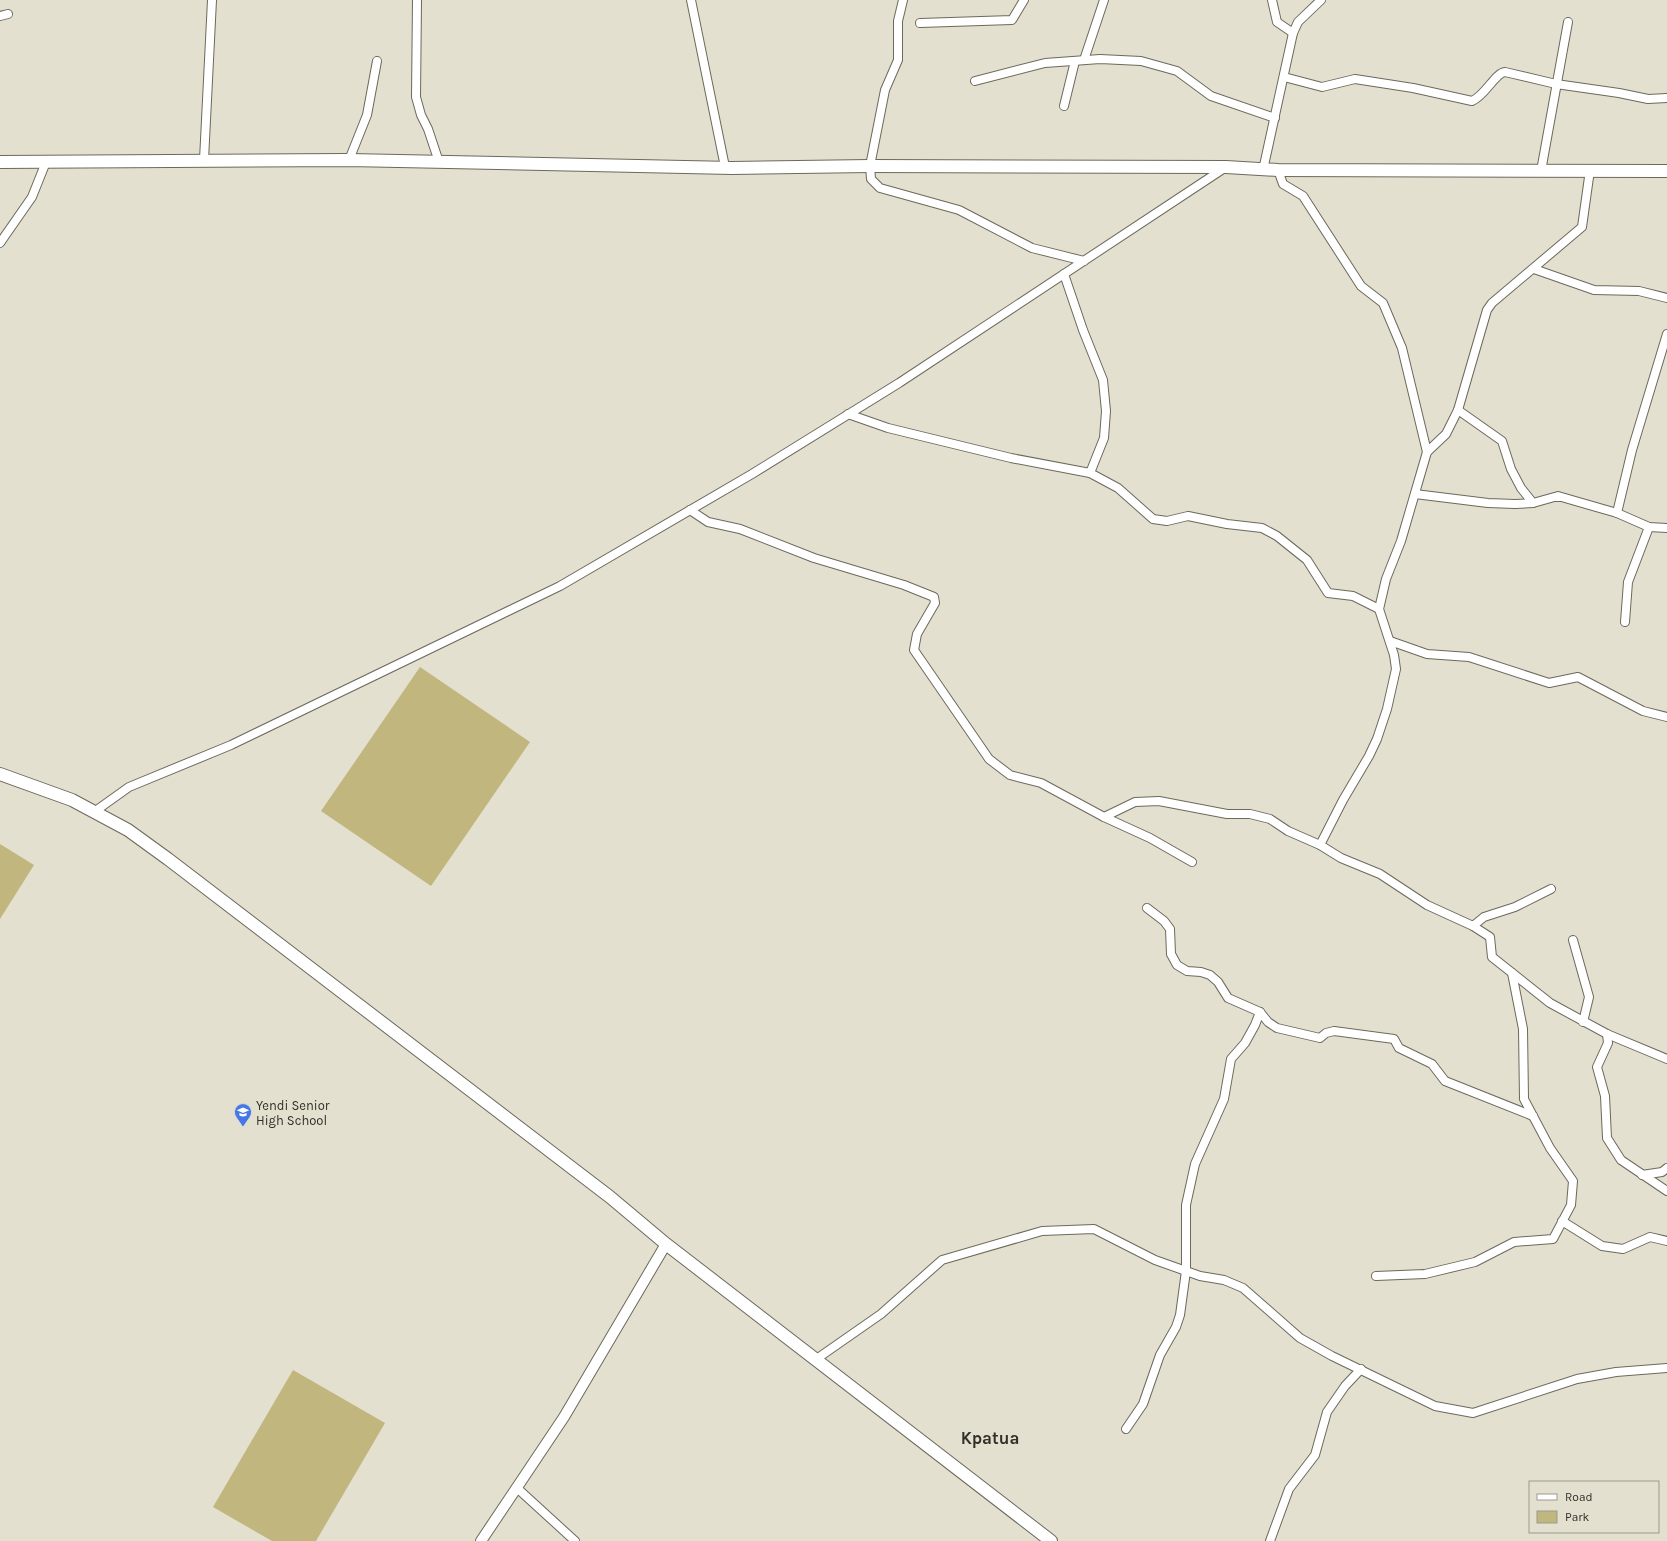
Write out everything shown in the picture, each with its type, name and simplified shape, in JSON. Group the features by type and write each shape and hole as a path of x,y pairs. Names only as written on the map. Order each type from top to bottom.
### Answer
{"main road":[{"path":"0,162 349,160 725,167 1226,167 1263,170 1667,171"},
{"path":"0,774 72,800 128,830 168,859 610,1197 666,1244 1051,1541"}],"street":[{"path":"204,160 212,0"},
{"path":"417,0 416,98 420,115 428,129 440,162"},
{"path":"691,0 725,167"},
{"path":"903,0 898,21 898,60 885,90 870,166 872,179 880,188 959,210 1032,248 1084,261"},
{"path":"920,23 1012,20 1024,0"},
{"path":"1084,60 1104,0"},
{"path":"1272,0 1277,22 1294,34"},
{"path":"1309,0 1320,1"},
{"path":"1263,170 1298,22 1320,1"},
{"path":"1541,171 1568,22"},
{"path":"975,82 1045,63 1084,60 1141,61 1177,71 1211,96 1275,118"},
{"path":"349,160 367,115 377,61"},
{"path":"1064,106 1075,61"},
{"path":"1284,77 1322,87 1355,79 1413,88 1472,101 1486,92 1502,72 1556,84 1619,92 1648,99 1667,98"},
{"path":"0,243 32,197 46,162"},
{"path":"94,812 128,787 231,745 560,586 690,510 848,414 1226,167"},
{"path":"1278,170 1283,184 1303,196 1361,286 1383,303 1402,348 1427,452 1401,541 1386,579 1379,609 1390,641 1396,670 1386,709 1377,739 1320,845"},
{"path":"1427,452 1446,434 1458,410 1487,310 1492,303 1521,277 1534,269 1582,227 1590,170"},
{"path":"1534,269 1594,290 1639,291 1667,298"},
{"path":"1064,274 1102,380 1106,411 1104,438 1090,473"},
{"path":"1617,512 1632,450 1667,334"},
{"path":"1458,410 1502,441 1512,469 1521,488 1533,503"},
{"path":"848,414 888,428 1011,458 1090,473 1118,488 1153,519 1167,521 1188,516 1219,523 1262,528 1277,536 1307,560 1328,593 1353,596 1379,609"},
{"path":"1415,494 1488,503 1515,504 1533,503 1558,496 1617,512 1649,527 1667,528"},
{"path":"690,510 708,522 740,529 814,558 904,585 934,597 935,603 917,634 914,650 989,758 1010,775 1041,783 1104,817 1150,838 1192,862"},
{"path":"1624,622 1628,582 1649,527"},
{"path":"1390,641 1427,654 1469,657 1549,682 1578,678 1644,711 1667,718"},
{"path":"1104,817 1135,802 1159,801 1227,814 1250,814 1270,819 1288,831 1320,845 1341,858 1380,874 1427,905 1473,926 1490,937 1492,957 1550,1003 1607,1034 1667,1059"},
{"path":"1473,926 1484,917 1516,907 1550,889"},
{"path":"1147,908 1164,921 1170,929 1171,954 1177,965 1187,971 1201,972 1210,975 1218,982 1228,998 1260,1012 1268,1022 1277,1028 1320,1038 1326,1033 1334,1031 1394,1039 1399,1048 1432,1064 1445,1081 1533,1116"},
{"path":"1573,940 1589,997 1583,1022"},
{"path":"1376,1276 1425,1274 1475,1262 1514,1242 1553,1239 1571,1205 1573,1181 1550,1148 1524,1100 1523,1029 1512,973"},
{"path":"1126,1429 1143,1404 1160,1355 1180,1316 1186,1271 1186,1206 1195,1164 1224,1099 1231,1059 1245,1043 1260,1012"},
{"path":"1607,1034 1608,1043 1598,1067 1605,1096 1607,1138 1621,1160 1667,1191"},
{"path":"1642,1175 1662,1172 1667,1168"},
{"path":"1562,1222 1602,1246 1623,1249 1650,1237 1667,1241"},
{"path":"815,1360 881,1314 942,1260 1042,1231 1094,1229 1154,1260 1186,1271 1224,1280 1243,1288 1300,1338 1332,1356 1361,1368 1435,1406 1473,1413 1577,1379 1616,1372 1667,1368"},
{"path":"481,1541 564,1417 666,1244"},
{"path":"1270,1541 1289,1488 1315,1455 1327,1412 1344,1386 1361,1368"},
{"path":"517,1488 575,1541"}],"green space":[{"path":"420,667 530,742 431,886 321,811"},
{"path":"0,844 34,865 0,919"},
{"path":"293,1370 385,1423 316,1541 272,1541 213,1507"}],"place":[{"name":"Yendi Senior High School","path":"243,1127"}],"district":[{"name":"Kpatua","path":"990,1438"}]}
